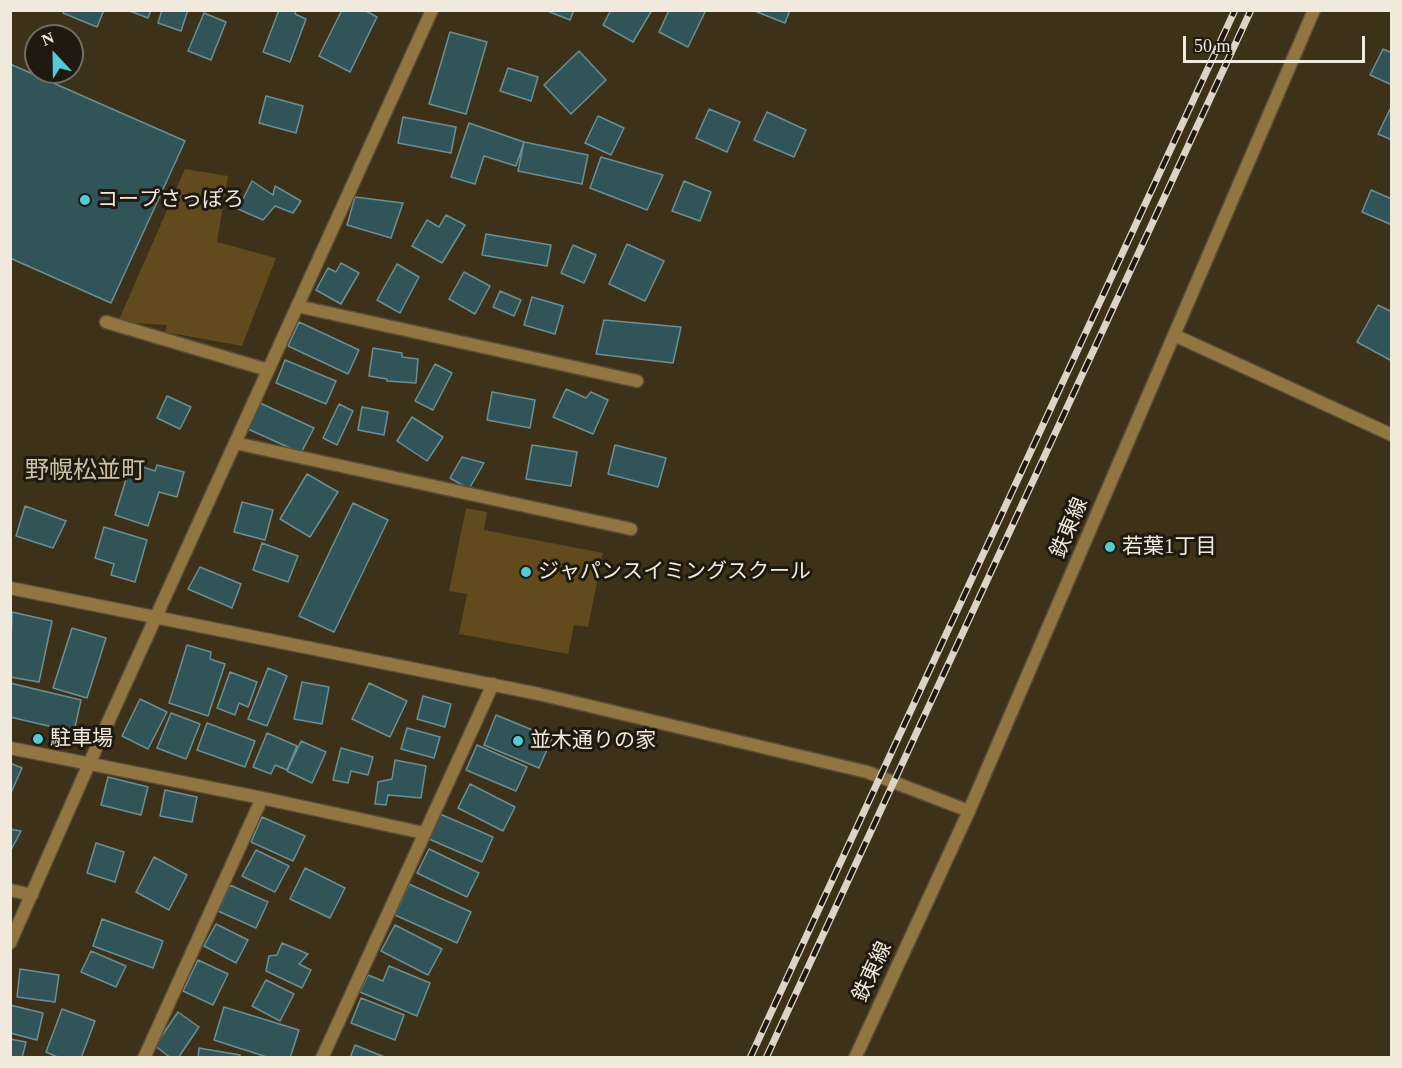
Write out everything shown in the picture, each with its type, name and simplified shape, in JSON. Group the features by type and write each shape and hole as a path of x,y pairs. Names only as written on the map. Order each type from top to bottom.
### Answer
{"street":[{"path":"10,943 432,10"},
{"name":"鉄東線","path":"855,1058 969,811 1314,10"},
{"path":"297,306 637,381"},
{"path":"106,322 268,370"},
{"path":"1174,335 1392,435"},
{"path":"235,443 631,529"},
{"path":"10,588 493,684 867,772 969,811"},
{"path":"322,1058 493,684"},
{"path":"10,748 424,833"},
{"path":"144,1058 262,798"},
{"path":"10,890 32,895"}],"shaded area":[{"path":"185,169 228,176 217,242 276,258 242,346 165,332 167,325 118,322"},
{"name":"ジャパンスイミングスクール","path":"466,508 487,512 484,530 603,553 588,627 574,625 568,654 459,634 467,594 449,591"}],"building":[{"path":"64,10 104,10 97,27 63,13"},
{"path":"127,10 151,10 148,18"},
{"path":"162,10 188,10 181,31 158,23"},
{"path":"279,10 296,10 295,14 306,19 290,62 263,52"},
{"path":"342,10 364,10 377,17 350,72 319,56"},
{"path":"545,10 574,10 570,20"},
{"path":"611,10 652,10 633,42 603,25"},
{"path":"669,10 706,10 688,47 659,32"},
{"path":"752,10 790,10 785,23"},
{"path":"204,13 226,22 211,60 188,51"},
{"path":"450,32 487,42 466,114 429,104"},
{"path":"1383,49 1392,53 1392,85 1370,75"},
{"path":"579,51 606,80 571,114 544,85"},
{"name":"コープさっぽろ","path":"10,64 24,70 24,84 55,84 185,141 111,303 10,258"},
{"path":"508,68 538,77 531,101 500,91"},
{"path":"266,96 303,106 296,133 259,123"},
{"path":"1392,105 1392,140 1378,134"},
{"path":"709,109 740,122 727,152 696,138"},
{"path":"767,112 806,130 794,157 754,140"},
{"path":"598,116 624,128 611,155 585,143"},
{"path":"403,117 456,127 451,153 398,143"},
{"path":"469,123 524,142 516,166 484,156 475,184 451,177"},
{"path":"524,142 588,155 582,184 518,171"},
{"path":"601,157 663,175 647,210 590,188"},
{"path":"252,181 273,195 275,186 301,201 293,213 275,206 263,220 238,209"},
{"path":"684,181 711,192 700,221 672,211"},
{"path":"1371,190 1392,199 1392,225 1362,212"},
{"path":"355,197 403,203 391,238 347,225"},
{"path":"446,215 465,225 442,263 412,246 427,220 439,227"},
{"path":"486,234 551,245 547,266 482,255"},
{"path":"627,244 664,261 645,301 609,284"},
{"path":"573,245 596,255 584,283 561,273"},
{"path":"341,263 359,273 341,304 316,290 328,268 336,272"},
{"path":"397,264 419,277 400,313 377,300"},
{"path":"464,272 490,286 475,314 449,299"},
{"path":"500,291 521,300 514,316 493,307"},
{"path":"532,297 563,306 555,334 524,325"},
{"path":"1378,305 1392,312 1392,361 1357,342"},
{"path":"604,320 681,327 673,363 596,354"},
{"path":"299,322 359,350 348,374 288,346"},
{"path":"373,348 402,353 402,357 418,359 416,383 387,381 387,379 369,376"},
{"path":"285,360 336,381 326,404 276,383"},
{"path":"435,364 452,373 433,410 415,401"},
{"path":"566,389 586,398 591,392 608,400 593,434 553,417"},
{"path":"492,392 535,400 530,428 487,420"},
{"path":"167,396 191,407 180,429 157,418"},
{"path":"260,403 314,428 301,453 248,429"},
{"path":"339,404 353,411 337,445 323,438"},
{"path":"362,407 388,412 384,435 358,430"},
{"path":"412,417 443,437 427,461 397,441"},
{"path":"532,445 577,452 571,486 526,479"},
{"path":"615,445 666,458 658,487 608,474"},
{"path":"462,457 484,463 469,489 450,478"},
{"path":"131,463 155,471 157,465 184,472 177,497 159,492 148,526 115,515"},
{"path":"307,474 338,492 310,537 280,519"},
{"path":"242,502 273,510 265,540 234,532"},
{"path":"353,503 388,520 334,632 299,616"},
{"path":"25,506 66,521 53,548 16,536"},
{"path":"104,527 147,540 135,582 111,575 114,564 95,558"},
{"path":"262,543 298,556 288,582 253,570"},
{"path":"200,567 241,584 232,608 188,589"},
{"path":"12,612 52,621 39,682 10,677"},
{"path":"72,628 106,638 87,698 53,688"},
{"path":"187,645 211,652 210,659 225,664 208,716 169,703"},
{"path":"268,668 287,676 267,726 248,719"},
{"path":"230,672 257,682 248,707 239,703 235,715 217,708"},
{"path":"302,682 329,687 322,724 294,719"},
{"path":"10,683 81,700 74,732 10,717"},
{"path":"369,683 407,701 390,737 352,719"},
{"path":"423,696 451,704 445,727 417,719"},
{"path":"140,699 167,712 148,749 122,736"},
{"path":"171,713 200,724 186,759 157,748"},
{"name":"並木通りの家","path":"496,715 552,738 539,768 484,745"},
{"path":"207,723 255,741 245,767 197,750"},
{"path":"407,728 440,737 434,758 401,749"},
{"path":"267,733 297,746 287,770 275,765 271,774 253,767"},
{"path":"301,741 326,752 312,783 287,771"},
{"path":"477,745 527,767 516,791 466,770"},
{"path":"341,748 373,757 368,775 351,771 348,783 333,780"},
{"path":"395,760 426,766 421,798 388,795 386,805 375,804 378,782 392,779"},
{"path":"10,763 22,768 10,795"},
{"path":"108,777 148,787 141,815 101,805"},
{"path":"470,784 515,807 503,831 458,808"},
{"path":"165,790 197,797 192,822 160,816"},
{"path":"440,814 493,837 482,862 429,839"},
{"path":"262,817 305,836 293,861 251,842"},
{"path":"10,829 21,831 10,852"},
{"path":"96,843 124,852 115,882 87,873"},
{"path":"429,849 479,873 467,897 417,873"},
{"path":"256,850 289,866 275,892 242,876"},
{"path":"154,857 187,875 169,910 136,892"},
{"path":"305,868 345,888 330,918 290,899"},
{"path":"409,884 471,912 457,943 395,915"},
{"path":"230,885 268,902 256,928 218,911"},
{"path":"102,919 163,941 153,968 93,946"},
{"path":"216,924 248,940 236,963 204,946"},
{"path":"395,925 442,949 428,975 381,951"},
{"path":"282,943 308,954 299,964 311,970 302,988 266,971 269,956 277,955"},
{"path":"91,951 126,966 116,987 81,972"},
{"path":"198,960 228,974 213,1005 183,991"},
{"path":"389,966 430,983 417,1016 360,992 368,975 383,981"},
{"path":"20,969 59,975 55,1002 17,997"},
{"path":"266,980 294,994 280,1021 252,1006"},
{"path":"361,998 404,1015 395,1040 351,1023"},
{"path":"10,1005 43,1013 37,1040 10,1033"},
{"path":"224,1007 299,1030 290,1058 270,1058 214,1040"},
{"path":"62,1009 95,1021 81,1058 60,1058 46,1052"},
{"path":"178,1012 199,1027 178,1058 171,1058 155,1046"},
{"path":"10,1039 26,1042 22,1058 10,1058"},
{"path":"355,1045 387,1058 350,1058"},
{"path":"199,1048 240,1055 240,1058 198,1058"}],"railway":[{"path":"750,1058 1235,10"},
{"path":"766,1058 1251,10"}],"place":[{"name":"コープさっぽろ","path":"85,200"},
{"name":"若葉1丁目","path":"1110,547"},
{"name":"ジャパンスイミングスクール","path":"526,572"},
{"name":"駐車場","path":"38,739"},
{"name":"並木通りの家","path":"518,741"}],"district":[{"name":"野幌松並町","path":"85,472"}]}
